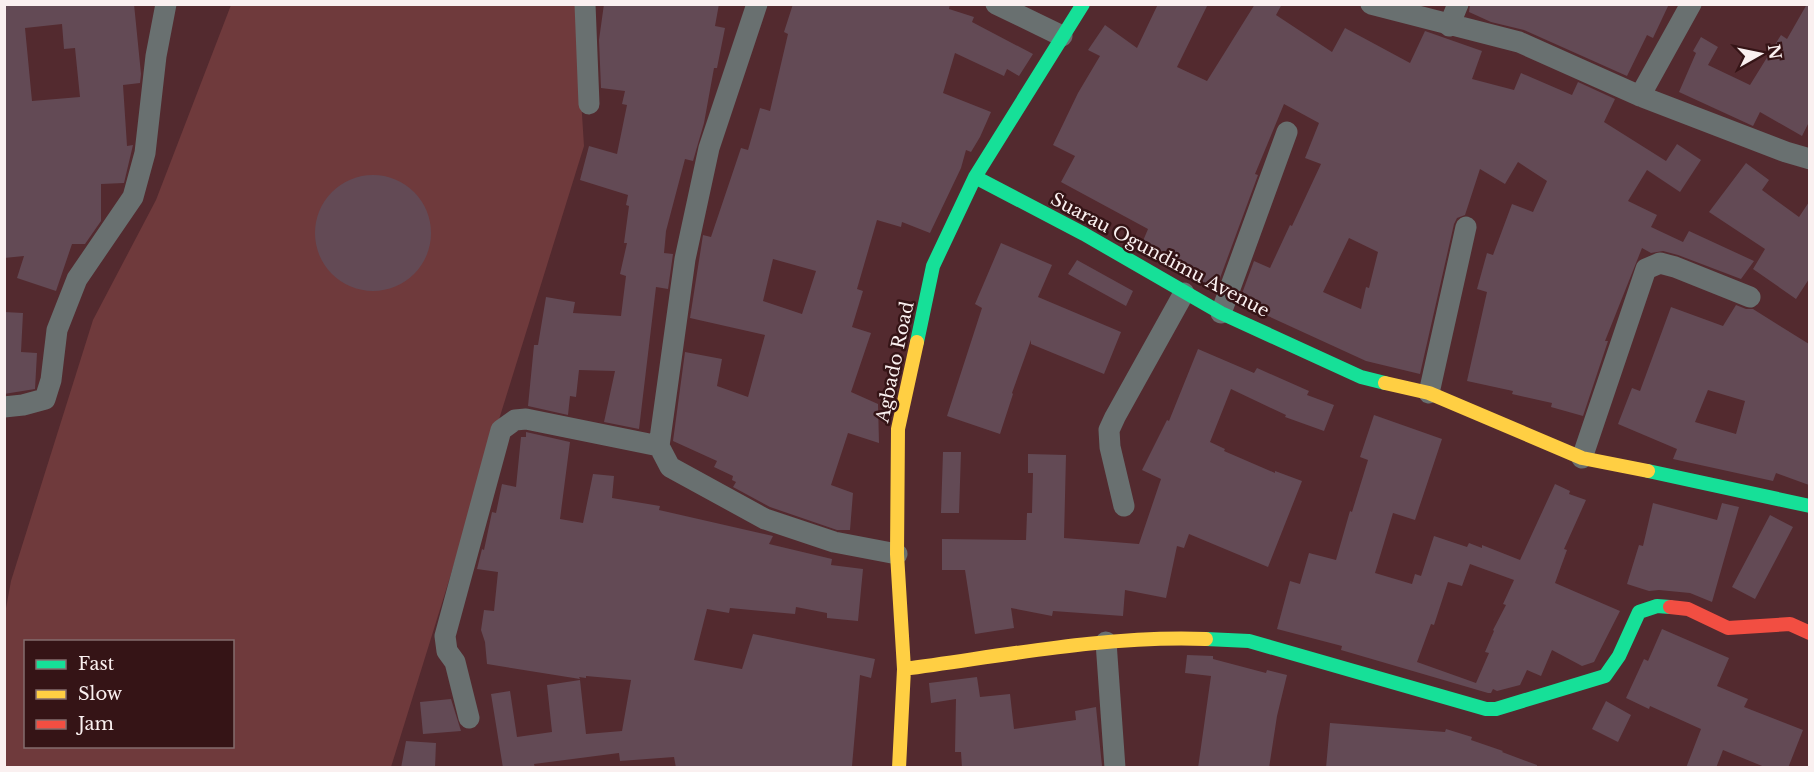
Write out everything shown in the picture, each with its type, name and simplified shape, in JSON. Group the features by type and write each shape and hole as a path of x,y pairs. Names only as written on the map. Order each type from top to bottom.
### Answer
{"street":[{"path":"4,407 45,399 51,380 57,330 77,279 133,197 145,153 156,56 166,4"},
{"path":"585,4 589,104"},
{"path":"757,4 709,148 685,259 659,446 670,467 765,519 834,542 897,554"},
{"path":"996,4 1062,36"},
{"name":"Agbado Road","path":"899,768 904,669 897,554 898,429 933,266 975,177 1083,4"},
{"path":"1371,4 1449,26 1519,42 1640,96 1809,159"},
{"path":"1449,26 1458,4"},
{"path":"1640,96 1691,4"},
{"path":"1221,313 1287,132"},
{"name":"Suarau Ogundimu Avenue","path":"975,177 1084,234 1221,313 1361,377 1429,393 1582,458 1809,506"},
{"path":"1429,393 1466,227"},
{"path":"1582,458 1646,269 1660,263 1675,267 1750,297"},
{"path":"1124,506 1110,447 1109,430 1114,417 1184,293"},
{"path":"469,718 458,670 447,651 445,636 501,430 515,420 526,419 659,446"},
{"path":"904,669 1106,642 1182,638 1249,641 1496,710 1605,676 1619,657 1639,612 1657,606 1688,609 1728,628 1790,624 1809,633"},
{"path":"1106,642 1115,768"}],"shaded area":[{"path":"231,5 575,5 584,146 391,767 5,768 4,619 11,581 93,320 156,200"}],"building":[{"path":"4,4 134,4 141,74 140,83 123,85 127,146 133,145 124,183 101,184 101,221 85,244 72,244 56,291 17,278 24,256 4,258","holes":["62,24 64,49 75,48 80,97 32,101 25,28"]},
{"path":"604,4 719,4 715,26 725,28 717,68 714,68 704,123 693,161 685,159 666,231 664,253 673,254 668,289 656,287 639,429 604,422 615,371 579,370 576,397 570,396 568,415 528,406 534,345 538,345 546,297 575,302 573,313 621,316 626,276 620,274 627,243 624,243 629,206 626,205 628,195 580,180 589,146 617,154 627,105 622,104 625,91 601,88 599,40"},
{"path":"793,4 950,4 949,9 974,17 972,22 1033,54 1019,76 1007,69 1004,76 955,53 943,93 991,112 980,137 971,152 966,150 961,168 930,233 902,222 901,227 877,220 857,289 863,291 852,327 871,333 851,392 878,404 879,443 848,433 831,485 853,493 850,530 837,530 770,507 733,487 736,482 732,480 733,476 714,467 717,461 673,441 685,352 722,359 717,386 748,397 765,335 690,318 703,235 711,237 741,148 748,150 760,108 770,111 788,34 784,32","holes":["773,259 816,271 802,314 763,301"]},
{"path":"1158,4 1208,4 1177,67 1207,81 1255,4 1282,4 1276,15 1332,52 1345,28 1410,63 1425,31 1482,51 1472,79 1514,90 1521,73 1572,95 1578,82 1615,99 1604,122 1666,161 1677,144 1701,160 1680,192 1647,170 1628,201 1657,215 1651,227 1683,242 1689,231 1754,261 1741,279 1678,255 1663,251 1651,253 1642,248 1605,341 1608,341 1583,416 1551,407 1552,403 1512,394 1513,391 1467,381 1487,292 1477,289 1487,253 1493,255 1512,204 1533,212 1547,181 1518,162 1505,184 1480,169 1465,215 1457,218 1454,224 1420,374 1366,361 1244,305 1245,302 1240,299 1254,261 1270,268 1321,164 1305,158 1319,123 1284,104 1255,174 1258,175 1216,289 1140,248 1148,229 1061,182 1075,156 1053,145 1078,93 1100,56 1088,50 1105,25 1137,48","holes":["1349,238 1378,252 1361,309 1323,292"]},
{"path":"1470,4 1669,4 1653,38 1647,35 1627,76 1524,30 1491,22 1469,12"},
{"path":"1809,4 1809,122 1802,136 1760,112 1753,126 1679,92 1696,53 1693,51 1701,37 1718,47 1708,65 1750,85 1781,35 1787,39"},
{"path":"1746,163 1769,180 1762,190 1799,217 1809,202 1809,279 1796,299 1753,269 1765,249 1709,212"},
{"path":"373,175 395,180 414,192 426,211 431,233 426,255 414,274 395,286 373,291 351,286 332,274 320,255 315,233 320,211 332,192 351,180"},
{"path":"1001,243 1052,265 1038,297 1121,332 1104,374 1031,344 1031,340 1000,434 947,416 982,308 975,304"},
{"path":"1077,260 1133,291 1126,306 1068,274"},
{"path":"1736,305 1753,309 1809,344 1809,485 1776,473 1773,481 1673,459 1677,449 1618,424 1632,388 1640,391 1671,307 1723,326","holes":["1708,390 1745,401 1736,434 1695,422"]},
{"path":"4,312 23,313 21,352 37,353 35,389 4,394"},
{"path":"1198,349 1254,373 1257,368 1309,391 1307,395 1334,405 1324,431 1285,417 1286,415 1231,389 1210,442 1225,449 1224,451 1275,473 1275,471 1302,481 1268,567 1189,534 1184,548 1177,546 1166,598 1125,590 1123,616 1053,611 1052,616 1011,608 1014,628 975,634 965,570 942,570 942,539 1026,540 1027,513 1032,513 1033,473 1028,473 1028,454 1066,455 1064,538 1139,544 1161,479 1142,470 1167,420 1169,421"},
{"path":"1374,415 1442,439 1415,520 1393,513 1375,573 1412,584 1415,574 1421,576 1434,536 1467,547 1469,543 1482,548 1482,545 1520,560 1555,484 1570,491 1569,494 1586,500 1564,549 1567,550 1555,583 1620,611 1594,662 1582,666 1552,650 1541,676 1527,670 1520,685 1497,691 1493,689 1491,693 1488,693 1341,650 1342,646 1277,629 1290,581 1300,584 1309,553 1336,560 1368,460 1360,457","holes":["1470,564 1514,580 1503,604 1506,605 1493,630 1485,652 1489,653 1476,683 1417,662 1431,624 1434,625 1448,582 1462,586"]},
{"path":"526,432 570,442 560,519 583,523 593,474 614,476 612,498 660,506 659,510 773,536 769,544 832,559 831,565 863,569 858,621 827,618 827,613 796,607 795,614 730,608 729,613 707,609 694,660 742,669 753,634 875,659 871,678 860,675 852,766 676,768 674,757 620,761 619,753 534,764 535,768 503,768 491,694 510,691 517,737 552,732 547,685 580,680 586,734 622,731 631,680 586,676 586,678 579,677 580,679 487,664 485,642 481,630 484,610 494,611 498,572 477,569 482,549 484,550 492,512 496,513 502,484 516,487 521,437 526,437"},
{"path":"943,452 961,452 959,513 941,513"},
{"path":"1653,503 1717,520 1722,503 1739,507 1712,602 1690,593 1649,591 1627,584 1639,545 1643,546"},
{"path":"1770,515 1793,527 1755,599 1732,587"},
{"path":"1662,629 1729,658 1717,686 1748,699 1744,707 1803,730 1788,768 1767,768 1723,750 1716,768 1686,768 1701,729 1626,698 1644,659 1648,661"},
{"path":"1187,655 1213,656 1213,659 1266,673 1267,670 1287,675 1277,716 1269,768 1198,768 1211,676 1185,673"},
{"path":"977,677 980,697 1010,694 1014,729 1076,720 1075,711 1096,707 1102,766 1095,766 1096,768 962,768 961,752 955,752 956,699 931,703 929,683"},
{"path":"451,699 461,731 423,734 420,702"},
{"path":"1606,701 1631,715 1618,742 1592,729"},
{"path":"1330,723 1445,732 1446,729 1472,737 1471,740 1537,765 1537,768 1326,768"},
{"path":"406,741 436,743 435,768 401,768"}],"traffic: fast":[{"path":"917,342 933,266 975,177 1083,4"},
{"path":"975,177 1084,234 1221,313 1361,377 1385,383"},
{"path":"1648,471 1810,506"},
{"path":"1206,639 1249,641 1486,709 1496,709 1605,676 1619,656 1639,612 1657,606 1670,607"}],"traffic: slow":[{"path":"899,768 904,669 897,554 898,429 917,342"},
{"path":"1385,383 1429,393 1582,458 1648,471"},
{"path":"904,669 1093,643 1206,639"}],"traffic: jam":[{"path":"1670,607 1688,609 1728,628 1790,624 1810,633"}]}
